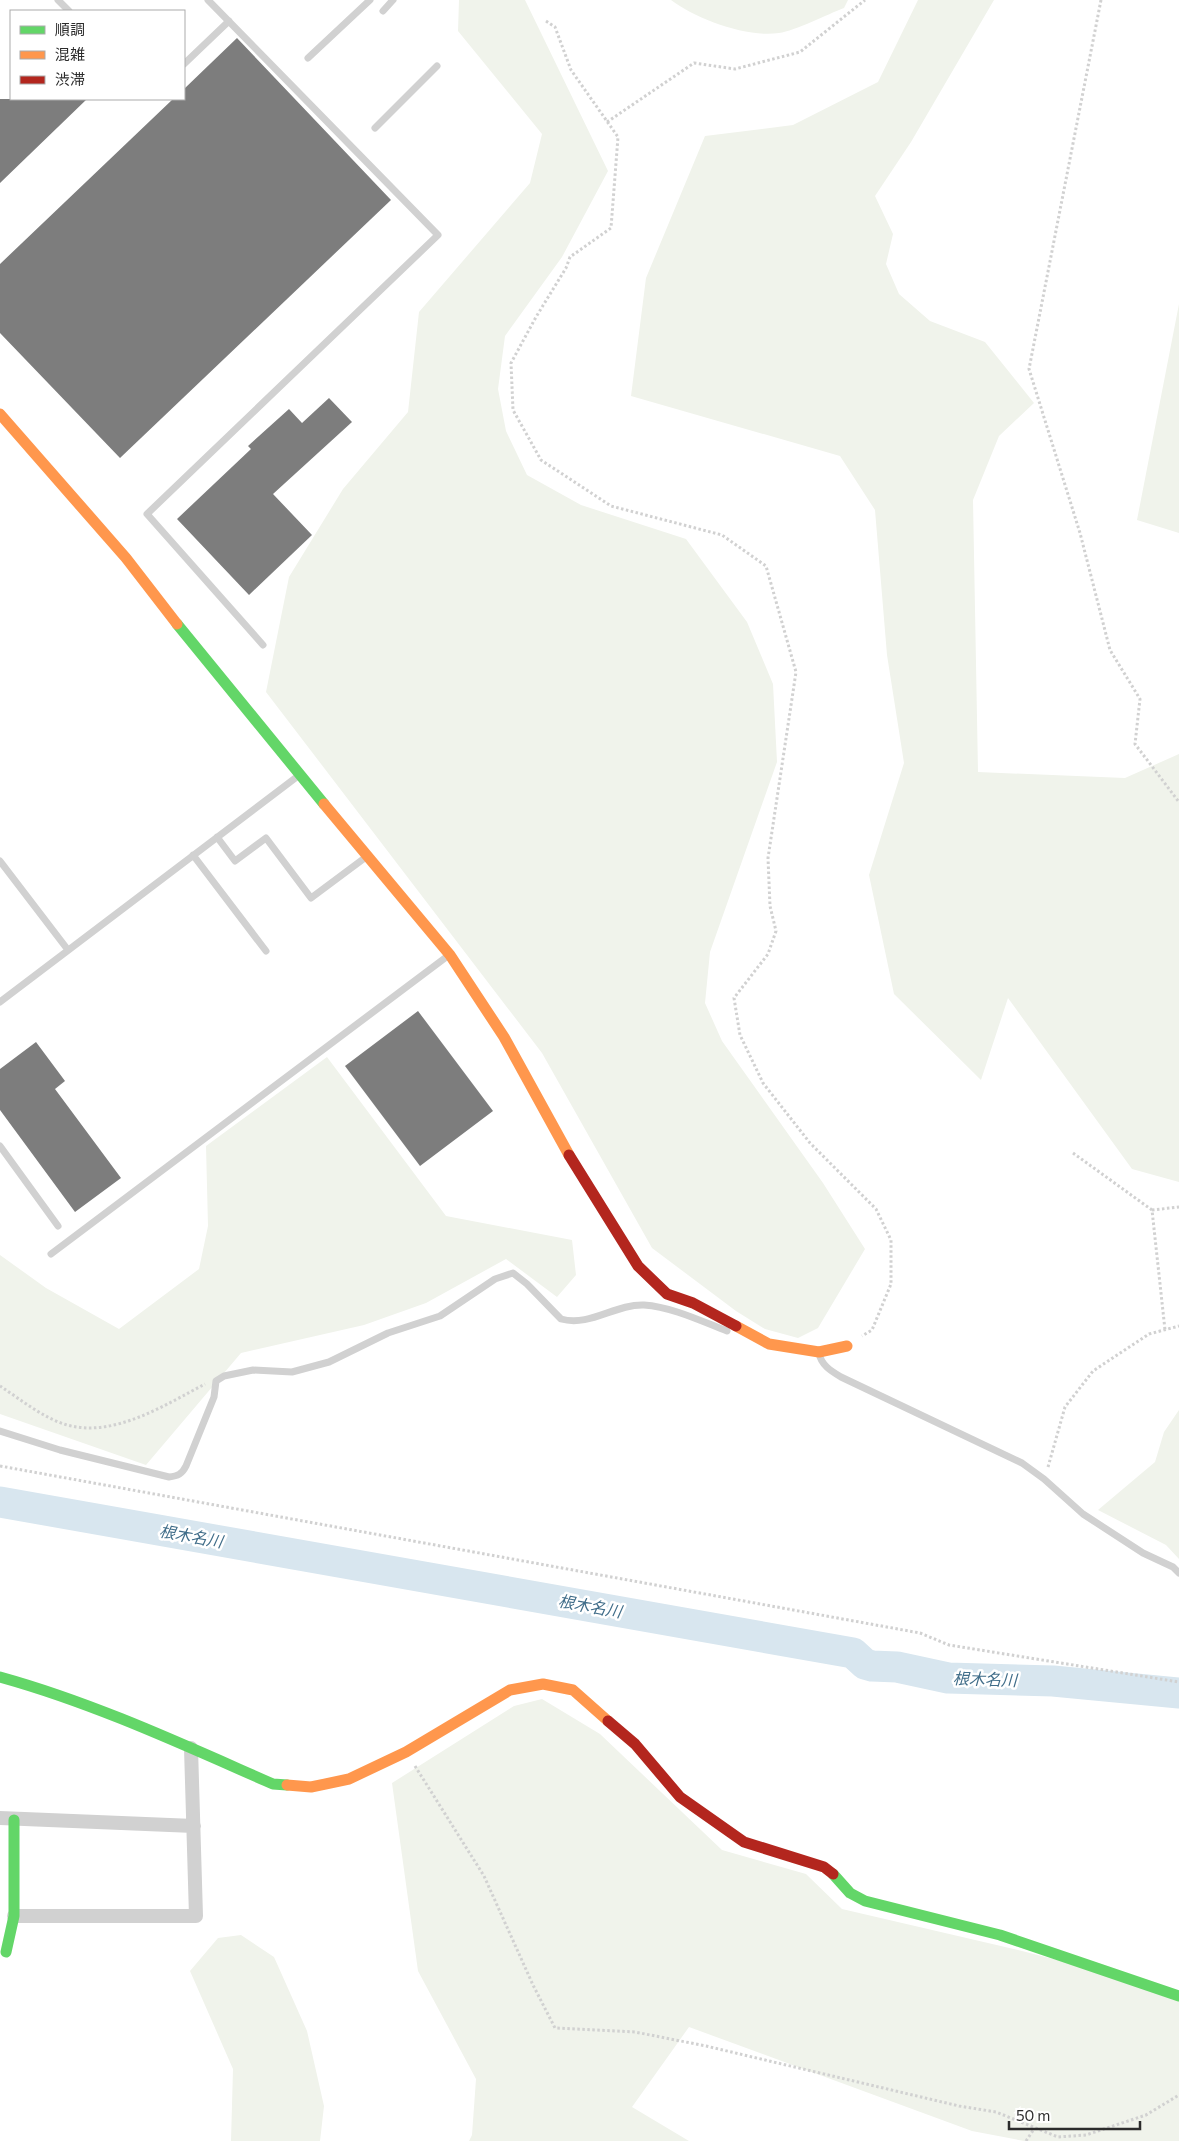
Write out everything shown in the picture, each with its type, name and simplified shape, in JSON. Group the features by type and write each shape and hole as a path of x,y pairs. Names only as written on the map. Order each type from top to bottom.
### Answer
{"street":[{"path":"0,414 126,558 224,684 450,955 504,1037 574,1164 638,1266 667,1294 693,1304 769,1344 819,1352 847,1346"},
{"path":"0,1677 36,1687 191,1748 273,1784 311,1787 349,1779 406,1752 510,1690 542,1684 573,1690 635,1744 680,1797 744,1842 824,1867 850,1893 865,1901 1000,1935 1179,1996"},
{"path":"14,1916 196,1916 191,1748"},
{"path":"0,1818 194,1826"},
{"path":"6,1952 14,1916 14,1820"}],"lane":[{"path":"58,0 68,10"},
{"path":"208,0 438,235 147,514 263,645"},
{"path":"308,58 370,0"},
{"path":"383,10 393,0"},
{"path":"185,63 229,21"},
{"path":"374,128 438,66"},
{"path":"0,1002 300,774"},
{"path":"217,837 235,862 266,838 311,898 367,856"},
{"path":"193,855 266,951"},
{"path":"0,861 68,950"},
{"path":"50,1254 450,955"},
{"path":"0,1146 58,1226"},
{"path":"0,1431 60,1450 169,1477 176,1476 183,1473 186,1466 214,1397 216,1381 224,1376 253,1370 292,1372 329,1362 394,1330 440,1316 495,1279 513,1273 527,1284 560,1319 582,1321 625,1308 644,1305 668,1310 737,1337"},
{"path":"752,1346 769,1344"},
{"path":"819,1352 820,1360 840,1377 1022,1463 1083,1514 1143,1553 1179,1573"}],"path":[{"path":"607,122 694,64 735,69 800,52 863,3 864,0"},
{"path":"1101,0 1029,368 1080,533 1110,650 1140,699 1136,744 1179,802"},
{"path":"546,21 555,27 571,70 618,137 610,228 570,257 566,268 515,355 511,363 513,410 541,460 611,506 722,535 766,566 796,672 768,858 770,906 776,931 768,954 734,998 740,1035 763,1083 810,1143 876,1209 891,1240 891,1284 872,1330 847,1346"},
{"path":"1073,1153 1152,1210 1179,1207"},
{"path":"1152,1210 1165,1330"},
{"path":"1044,1480 1065,1407 1093,1371 1149,1334 1179,1326"},
{"path":"0,1386 67,1425 95,1428 121,1423 162,1406 205,1384 216,1381"},
{"path":"0,1466 920,1633 949,1645 1179,1682"},
{"path":"406,1752 484,1876 533,1985 555,2028 635,2032 706,2046 959,2106 996,2112 1034,2129 1058,2137 1086,2135 1146,2115 1179,2095"},
{"path":"1026,2141 1034,2129"}],"shaded area":[{"path":"459,0 525,0 608,171 562,257 505,336 498,389 506,431 527,475 581,505 686,539 747,622 773,684 777,762 710,952 705,1003 722,1041 823,1183 865,1249 818,1328 798,1338 765,1329 736,1311 652,1248 542,1053 266,692 289,577 343,489 408,412 419,312 530,183 542,134 458,31"},
{"path":"671,0 848,0 844,8 802,26 786,32 766,34 752,33 722,26 694,14"},
{"path":"918,0 994,0 911,142 875,196 893,234 886,264 899,294 930,321 985,342 1034,403 999,436 973,500 978,772 1125,778 1179,754 1179,1182 1132,1169 1008,998 981,1080 894,994 869,875 904,763 887,655 875,510 840,456 631,396 646,278 705,136 793,125 878,82"},
{"path":"1179,304 1179,533 1137,520"},
{"path":"327,1057 446,1216 572,1240 576,1275 557,1297 506,1259 426,1303 364,1325 241,1353 146,1465 0,1414 0,1255 46,1288 119,1329 199,1269 208,1226 206,1146"},
{"path":"1179,1410 1179,1559 1166,1545 1098,1510 1155,1462 1164,1432"},
{"path":"542,1699 600,1734 722,1850 806,1874 842,1909 1022,1951 1179,1991 1179,2141 1024,2141 972,2131 689,2027 632,2107 689,2141 469,2141 472,2135 476,2079 418,1971 392,1783 514,1706"},
{"path":"241,1935 274,1957 307,2031 324,2106 320,2141 231,2141 233,2069 190,1971 218,1938"}],"building":[{"path":"237,38 391,200 120,458 0,333 0,264 172,100 185,100 185,88"},
{"path":"0,99 86,100 0,183"},
{"path":"329,398 352,422 273,494 312,535 249,595 177,519 251,449 248,446 289,409 302,423"},
{"path":"418,1011 493,1111 420,1166 345,1066"},
{"path":"36,1042 65,1081 55,1089 121,1178 75,1212 0,1110 0,1069"}],"waterway":[{"name":"根木名川","path":"0,1502 853,1653 865,1664 872,1666 897,1667 948,1678 1053,1681 1179,1693"}],"traffic: fast":[{"path":"177,624 324,804"},
{"path":"0,1677 70,1699 172,1740 273,1784 287,1785"},
{"path":"6,1952 14,1916 14,1820"},
{"path":"833,1874 850,1893 865,1901 1000,1935 1179,1996"}],"traffic: slow":[{"path":"0,414 126,558 177,624"},
{"path":"324,804 450,955 504,1037 569,1155"},
{"path":"736,1326 769,1344 819,1352 847,1346"},
{"path":"287,1785 311,1787 349,1779 406,1752 510,1690 543,1684 573,1690 608,1721"}],"traffic: jam":[{"path":"569,1155 638,1266 667,1294 693,1303 736,1326"},
{"path":"608,1721 635,1744 680,1797 744,1842 824,1867 833,1874"}]}
